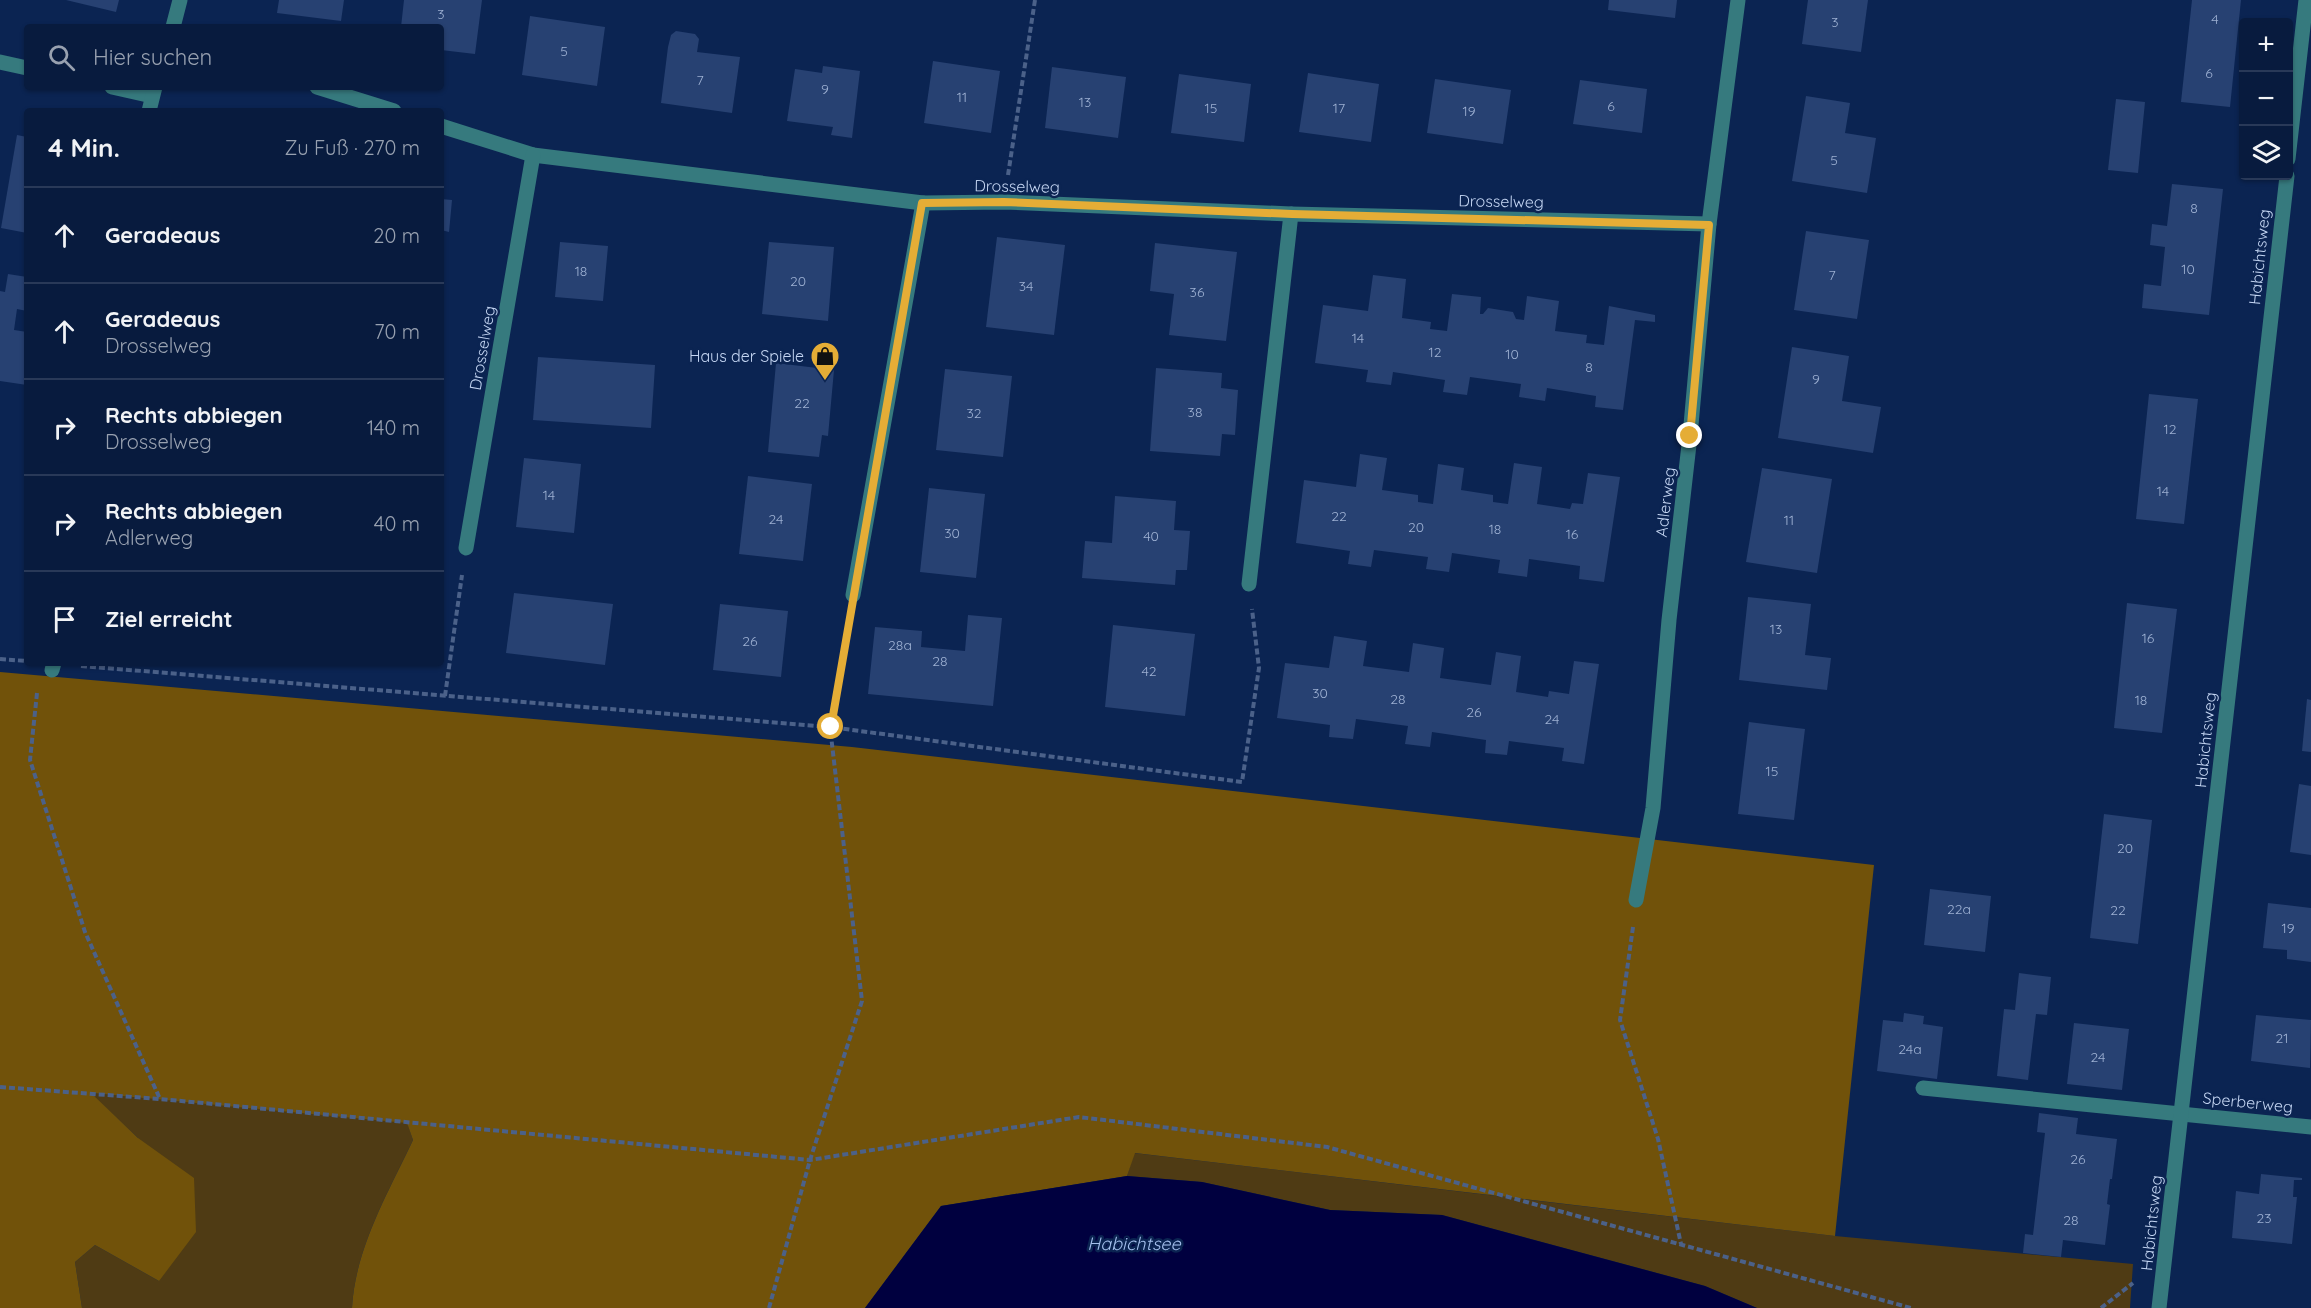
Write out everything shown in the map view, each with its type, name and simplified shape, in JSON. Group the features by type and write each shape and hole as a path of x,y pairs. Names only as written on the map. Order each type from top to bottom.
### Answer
{"street":[{"path":"174,24 180,0"},
{"name":"Adlerweg","path":"1636,900 1653,808 1669,620 1690,436 1709,225 1738,0"},
{"path":"2293,126 2306,0"},
{"path":"0,62 24,67"},
{"path":"123,90 152,98"},
{"path":"327,90 384,108"},
{"name":"Drosselweg","path":"444,127 533,155 922,203 1004,202 1292,214 1709,225"},
{"name":"Drosselweg","path":"466,548 533,155"},
{"name":"Habichtsweg","path":"2159,1308 2287,180"},
{"path":"853,595 922,203"},
{"path":"1249,584 1292,214"},
{"name":"Sperberweg","path":"1923,1088 2311,1127"}],"path":[{"path":"1004,202 1035,0"},
{"path":"446,696 466,548"},
{"path":"66,666 831,727 1242,782 1259,668 1249,584"},
{"path":"769,1308 810,1160 862,1001 831,727 853,595"},
{"path":"0,659 24,661"},
{"path":"52,666 38,692 30,760 85,932 160,1099"},
{"path":"1636,900 1620,1020 1658,1139 1681,1244"},
{"path":"0,1087 160,1099 810,1160 1078,1117 1327,1147 1911,1308"},
{"path":"2101,1308 2139,1279 2162,1282"}],"shaded area":[{"path":"0,672 852,747 1874,865 1835,1236 1135,1153 1127,1176 941,1206 865,1308 352,1308 354,1286 366,1243 413,1140 407,1123 91,1093 138,1138 194,1178 196,1232 159,1281 95,1245 75,1262 82,1308 0,1308"},
{"path":"90,1093 407,1122 413,1140 366,1243 354,1286 352,1308 82,1308 75,1262 95,1245 159,1281 138,1138"},
{"path":"1134,1153 1835,1236 2133,1264 2130,1308 1757,1308 1705,1286 1442,1215 1330,1210 1202,1182 1127,1176"}],"water":[{"name":"Habichtsee","path":"1127,1176 1202,1182 1330,1210 1442,1215 1705,1286 1757,1308 865,1308 941,1206"}],"building":[{"path":"66,0 119,0 116,12"},
{"path":"279,0 344,0 341,21 277,13"},
{"path":"404,0 482,0 475,54 444,50 444,24 401,24"},
{"path":"1609,0 1677,0 1675,18 1608,10"},
{"path":"1808,0 1868,0 1861,52 1802,44"},
{"path":"2192,0 2241,0 2230,107 2181,102"},
{"path":"530,16 605,27 597,86 522,75"},
{"path":"676,31 695,34 699,39 697,52 740,57 732,113 661,103 668,47 671,35"},
{"path":"933,61 1000,71 991,133 924,123"},
{"path":"823,66 860,71 852,138 831,135 833,127 787,121 795,69 822,73"},
{"path":"1052,67 1126,77 1118,138 1045,128"},
{"path":"1308,73 1379,84 1371,142 1299,132"},
{"path":"1179,74 1251,84 1244,142 1171,133"},
{"path":"1435,79 1511,90 1503,144 1427,133"},
{"path":"1580,80 1647,89 1642,133 1573,124"},
{"path":"1806,96 1850,103 1845,133 1876,138 1867,193 1792,181"},
{"path":"2116,99 2145,102 2138,173 2108,170"},
{"path":"17,135 24,136 24,232 1,228"},
{"path":"2172,184 2223,189 2209,315 2142,308 2144,284 2161,286 2165,247 2150,245 2152,224 2167,226"},
{"path":"444,199 452,200 449,232 444,231"},
{"path":"1806,231 1869,240 1857,319 1794,310"},
{"path":"997,237 1065,245 1054,335 986,327"},
{"path":"560,242 608,246 603,301 555,297"},
{"path":"769,242 834,247 828,321 762,314"},
{"path":"1155,243 1237,252 1226,341 1169,335 1174,294 1150,291"},
{"path":"8,274 24,277 24,310 17,309 14,330 24,332 24,385 0,381 0,291 5,292"},
{"path":"1373,275 1406,279 1402,318 1431,322 1430,329 1447,331 1452,294 1481,297 1480,314 1488,308 1513,312 1516,319 1524,320 1527,296 1559,301 1555,331 1587,335 1586,343 1604,345 1609,306 1655,315 1655,322 1635,320 1623,410 1595,407 1596,396 1547,388 1545,401 1519,397 1521,384 1470,377 1467,395 1443,392 1445,380 1393,372 1391,385 1366,382 1368,370 1315,363 1323,305 1368,311"},
{"path":"1792,347 1849,356 1842,401 1881,407 1873,453 1778,438"},
{"path":"538,357 655,365 651,428 533,420"},
{"path":"776,363 834,370 828,436 822,435 819,457 768,452"},
{"path":"1156,368 1222,373 1221,388 1238,390 1235,435 1222,434 1220,456 1150,451"},
{"path":"945,369 1012,376 1003,457 936,450"},
{"path":"2149,394 2198,399 2184,524 2136,519"},
{"path":"1360,454 1387,458 1382,490 1418,495 1418,502 1433,504 1438,464 1464,468 1461,490 1493,495 1493,502 1508,504 1514,463 1542,467 1537,504 1570,509 1572,503 1583,504 1588,473 1620,477 1604,582 1579,579 1580,566 1529,559 1527,577 1498,573 1500,560 1452,553 1449,572 1426,569 1428,557 1374,550 1371,567 1348,564 1350,551 1296,543 1304,480 1356,487"},
{"path":"524,458 581,464 574,533 516,527"},
{"path":"1762,468 1832,479 1817,573 1746,562"},
{"path":"748,476 812,484 803,561 739,554"},
{"path":"929,488 985,494 976,578 920,572"},
{"path":"1115,496 1176,501 1174,530 1190,531 1187,570 1176,570 1175,585 1082,578 1085,541 1112,543"},
{"path":"514,593 613,604 605,665 506,653"},
{"path":"1748,597 1811,604 1805,655 1831,658 1827,690 1739,680"},
{"path":"2127,603 2177,609 2162,733 2114,728"},
{"path":"720,604 788,611 781,677 713,670"},
{"path":"968,615 1002,618 993,706 868,694 875,627 922,631 921,647 965,651"},
{"path":"1113,625 1195,634 1185,716 1105,707"},
{"path":"1334,636 1367,641 1363,666 1409,672 1413,643 1444,648 1440,678 1491,685 1496,652 1521,656 1516,692 1548,697 1549,691 1569,694 1574,661 1599,664 1584,764 1562,761 1564,748 1509,741 1507,755 1485,753 1486,740 1432,732 1430,747 1405,744 1408,726 1356,719 1353,739 1329,737 1330,725 1277,718 1285,663 1329,668"},
{"path":"2307,699 2311,700 2311,752 2302,751"},
{"path":"1749,722 1805,729 1794,820 1738,814"},
{"path":"2299,784 2311,786 2311,855 2290,852"},
{"path":"2104,814 2152,820 2138,944 2090,938"},
{"path":"1930,889 1991,896 1985,952 1924,945"},
{"path":"2268,903 2311,908 2311,962 2287,959 2287,950 2263,948"},
{"path":"2019,973 2051,977 2047,1015 2036,1014 2028,1080 1997,1076 2004,1009 2015,1010"},
{"path":"1904,1013 1924,1016 1923,1024 1943,1027 1937,1079 1877,1071 1883,1020 1903,1022"},
{"path":"2256,1015 2311,1020 2310,1068 2251,1061"},
{"path":"2074,1023 2129,1029 2122,1090 2067,1084"},
{"path":"2039,1113 2078,1118 2076,1134 2117,1139 2107,1204 2110,1205 2105,1245 2063,1240 2061,1257 2023,1253 2025,1234 2033,1235 2045,1133 2037,1132"},
{"path":"2261,1174 2302,1178 2302,1180 2294,1180 2293,1197 2297,1197 2292,1244 2232,1238 2236,1191 2259,1194"}],"place":[{"name":"Haus der Spiele","path":"825,382"}],"route":[{"path":"831,727 922,203 1004,202 1292,214 1709,225 1690,436"}]}
